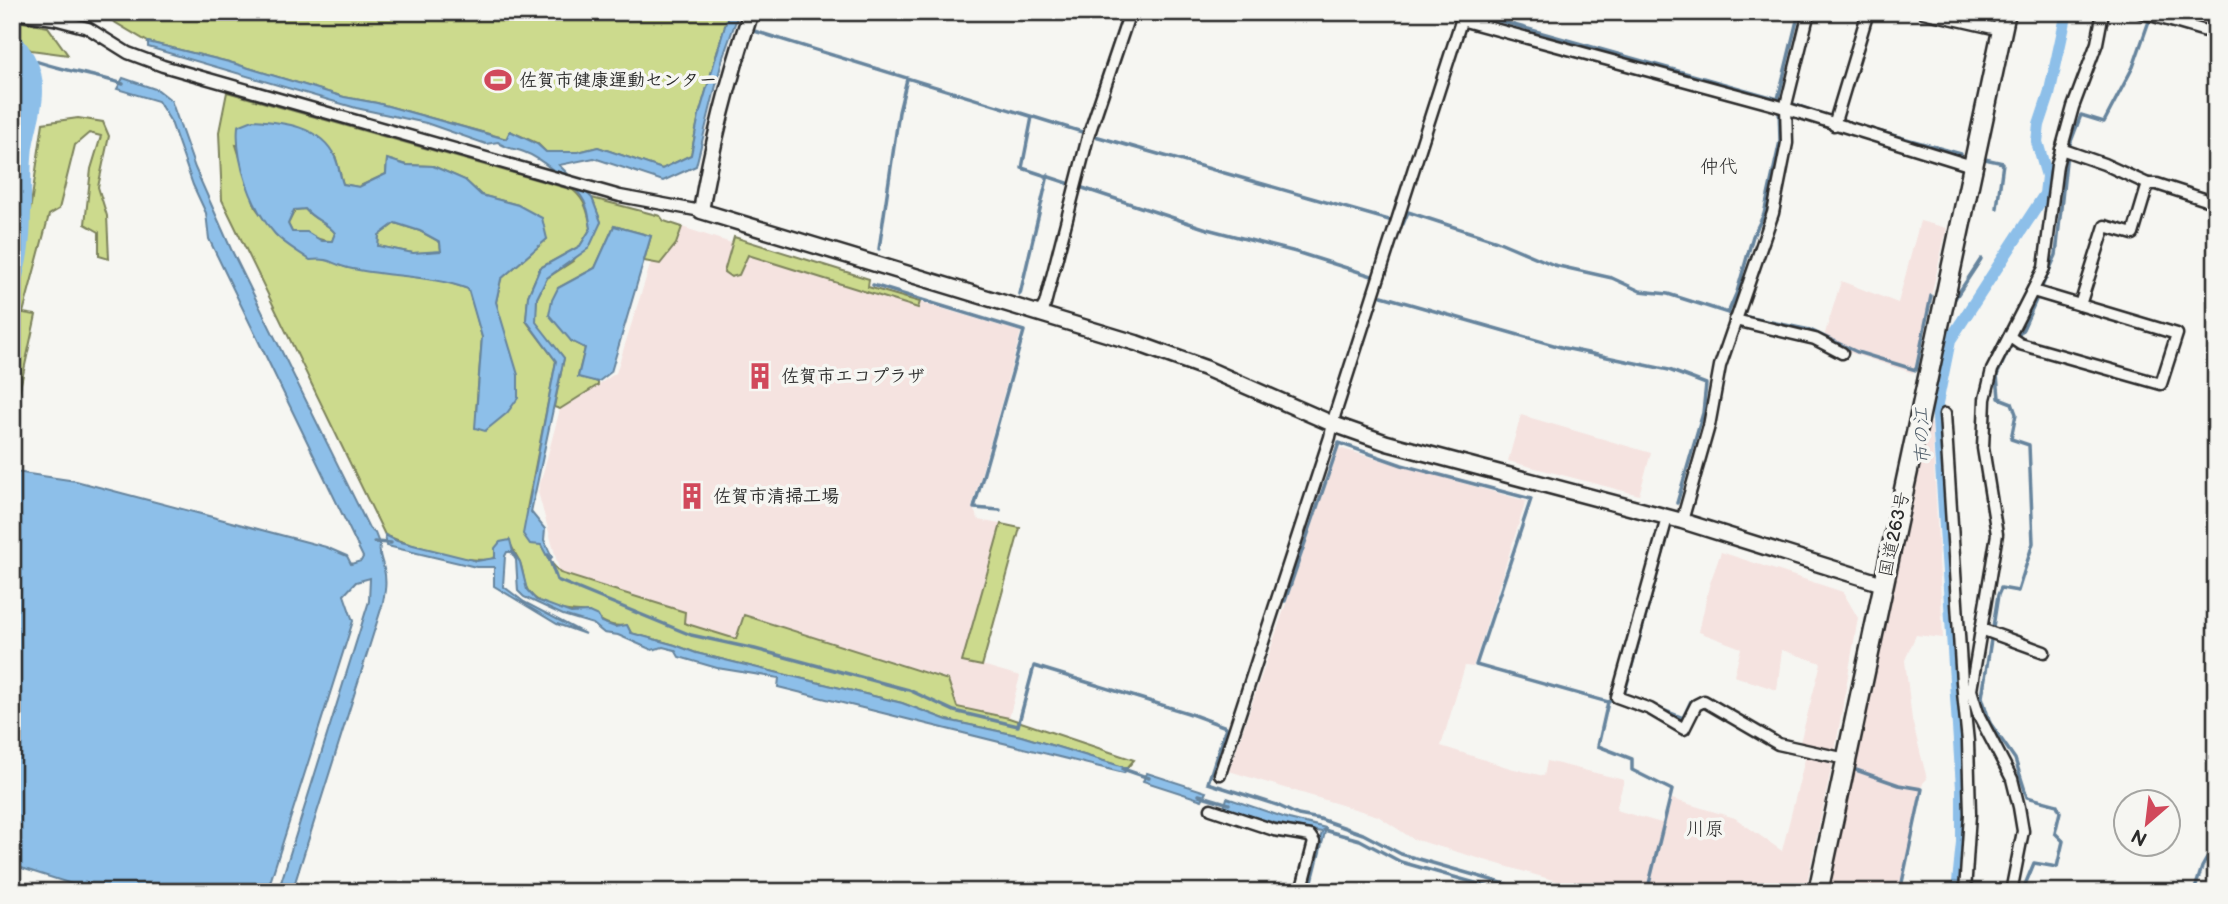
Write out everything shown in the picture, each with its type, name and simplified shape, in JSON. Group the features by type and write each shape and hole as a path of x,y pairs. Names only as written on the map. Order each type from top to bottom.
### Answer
{"highway":[{"name":"国道263号","path":"1818,892 2006,12"}],"street":[{"path":"1039,314 1045,304 1090,133 1130,12"},
{"path":"1682,521 1709,426 1720,366 1773,213 1787,143 1783,105 1809,12"},
{"path":"1835,119 1868,12"},
{"path":"1923,12 2002,30"},
{"path":"2011,892 2023,831 2012,779 1979,716 1971,690 1988,631 1997,534 1983,448 1985,399 1992,370 2044,268 2057,165 2066,150 2073,107 2097,43 2104,12"},
{"path":"2140,12 2216,34"},
{"path":"12,13 54,19 88,28 128,53 163,66 620,196 701,211 1136,343 1205,368 1333,424 1387,443 1682,521 1884,584"},
{"path":"1220,775 1462,17 1835,119 1972,166"},
{"path":"701,211 727,85 747,24"},
{"path":"2066,150 2148,184 2157,184 2216,203"},
{"path":"2080,305 2105,226 2133,234 2148,184"},
{"path":"2010,337 2020,344 2161,384 2177,334 2032,291"},
{"path":"1736,316 1815,339 1842,353"},
{"path":"1945,414 1968,743 1970,814 1965,892"},
{"path":"1667,517 1621,699 1650,709 1684,729 1700,703 1778,744 1846,759"},
{"path":"1988,631 2045,652"},
{"path":"1211,809 1274,830 1310,836 1314,842 1301,892"}],"shaded area":[{"path":"2165,12 2216,12 2216,26"},
{"path":"664,221 731,243 734,237 869,279 869,287 1021,332 972,507 979,520 1020,528 982,665 1020,676 1009,718 957,707 948,679 744,615 736,639 684,623 684,612 560,573 538,492 560,409 616,373"},
{"path":"1920,221 1947,228 1913,373 1842,350 1823,340 1841,281 1898,303"},
{"path":"1521,415 1651,453 1639,495 1508,461"},
{"path":"1927,423 1932,423 1943,638 1916,635 1905,660 1912,720 1927,779 1923,783 1899,892 1828,892"},
{"path":"1339,448 1526,501 1473,667 1465,666 1441,746 1544,776 1547,761 1624,780 1616,810 1665,824 1672,799 1735,818 1782,851 1806,755 1798,750 1821,663 1782,650 1777,690 1734,676 1741,648 1699,632 1709,586 1721,552 1843,592 1858,618 1835,751 1805,892 1594,892 1413,839 1378,816 1229,771"}],"green space":[{"name":"佐賀市健康運動センター","path":"729,12 699,115 691,155 662,169 598,147 578,152 546,152 537,143 510,131 507,139 377,103 344,97 229,62 148,42 101,14"},
{"path":"12,20 48,27 68,55 31,50 12,37"},
{"path":"12,65 17,69 24,93 15,144 12,239"},
{"path":"227,92 573,190 581,198 591,228 580,246 540,268 528,296 526,321 556,361 527,509 549,560 560,573 685,612 684,623 736,639 744,615 948,680 957,707 1009,718 1134,760 1127,768 1021,736 947,720 902,703 696,653 631,633 627,625 607,623 589,612 554,608 537,600 526,587 520,563 509,540 501,552 486,560 441,553 385,535 222,200 219,132","holes":["236,145 335,155 343,184 358,187 386,174 387,159 406,165 433,166 465,180 481,195 518,205 547,239 501,279 496,302 500,320 476,411 482,337 469,289 444,281 345,267 276,235 256,208"]},
{"path":"78,118 103,122 109,136 98,187 107,216 109,259 99,256 99,232 85,224 91,169 101,136 89,133 75,145 59,209 49,215 23,313 36,315 19,393 12,441 12,298 21,272 43,123"},
{"path":"592,198 660,216 664,221 682,227 676,244 660,264 644,261 651,236 614,226 595,268 558,288 571,341 585,348 578,376 598,382 598,385 560,409 554,407 564,358 535,322 537,298 547,278 573,261 601,222"},
{"path":"305,209 335,233 332,241 292,232 288,224 295,210"},
{"path":"395,223 420,231 440,242 441,252 413,253 378,246 379,235"},
{"path":"734,237 869,279 868,287 920,302 918,308 748,255 739,275 731,277 724,272"},
{"path":"1001,524 1020,528 982,666 962,662"}],"water":[{"path":"729,12 739,12 723,57 696,166 663,181 594,158 559,165 592,198 601,222 589,248 547,278 537,298 536,322 564,358 531,512 545,529 544,540 552,557 549,560 541,545 530,544 523,534 556,361 526,320 528,296 540,268 580,246 591,228 587,207 581,196 538,159 498,142 486,144 426,123 356,108 148,47 148,42 229,62 344,97 377,103 506,139 510,131 537,144 546,152 578,152 598,147 662,169 691,155 699,115"},
{"path":"123,78 158,90 171,100 195,168 231,249 380,546 385,578 382,606 292,892 278,892 369,601 370,578 356,582 344,595 353,621 267,892 97,892 12,865 12,481 16,472 76,481 326,547 347,556 351,564 361,561 363,557 209,239 206,213 171,122 158,101 117,89"},
{"path":"253,120 288,124 311,132 329,147 343,184 359,187 386,174 387,159 406,165 433,166 465,180 481,195 518,205 542,218 547,239 501,279 496,302 518,375 518,398 507,413 485,431 475,428 482,337 468,289 439,281 348,268 327,260 310,260 287,245 266,223 246,183 239,154 238,126","holes":["305,209 335,233 332,241 322,241 307,232 292,232 288,224 294,210","395,223 420,231 440,242 441,251 413,253 378,246 379,235"]},
{"path":"614,226 651,236 611,372 598,382 578,377 585,348 571,341 549,315 558,288 595,268"},
{"path":"385,535 397,541 477,561 495,558 495,548 500,542 510,540 513,552 520,562 527,590 536,600 571,613 589,612 598,616 601,622 615,627 627,625 631,633 696,653 902,703 947,720 1021,736 1127,768 1124,773 778,687 779,678 717,668 679,657 675,650 663,647 652,650 618,635 604,633 593,624 563,615 524,597 518,591 516,560 511,552 507,552 503,586 524,602 585,634 557,624 494,586 494,567 476,567 387,546"},
{"path":"1147,773 1206,792 1202,800 1143,781"},
{"path":"1227,798 1289,819 1326,828 1310,892 1306,892 1322,832 1275,823 1224,808"}],"waterway":[{"path":"97,12 102,12"},
{"path":"1468,12 1778,99 1834,118"},
{"path":"1778,99 1799,12"},
{"name":"市の江","path":"1957,892 1962,842 1962,788 1937,404 1950,340 2045,194 2047,176 2037,142 2039,125 2049,95 2067,12"},
{"path":"2022,892 2034,863 2057,867 2063,841 2055,833 2060,812 2057,805 2027,797 2015,759 1990,723 1982,697 1998,595 2001,588 2018,591 2033,543 2029,445 2011,439 2016,414 2012,403 1999,398 1997,375 2010,347 2023,329 2056,255 2067,152 2081,115 2104,122 2133,67 2149,21"},
{"path":"751,30 1095,136 1403,224 1408,212 1497,241 1554,265 1612,278 1640,291 1668,294 1728,313 1810,330 1857,352 1916,370 1931,296"},
{"path":"12,44 25,63 31,85 21,151 18,243 12,274"},
{"path":"22,56 123,84"},
{"path":"879,249 899,112 907,79"},
{"path":"1728,313 1753,236 1764,214 1780,141 1779,107"},
{"path":"1032,117 1022,168 1207,229 1296,252 1372,276"},
{"path":"1852,124 1961,154"},
{"path":"1985,159 2003,163 1997,208"},
{"path":"1020,294 1048,175"},
{"path":"1954,300 1981,259"},
{"path":"873,285 1024,331 974,508 1000,510"},
{"path":"1382,296 1564,348 1669,370 1706,384 1703,413 1677,503"},
{"path":"1285,601 1339,443 1402,465 1531,499 1476,665 1608,702 1615,699"},
{"path":"1624,695 1668,534"},
{"path":"374,542 391,543"},
{"path":"548,555 557,580 691,635 909,690 954,711 1018,726 1034,666 1188,713 1226,727 1208,783 1277,805 1298,815 1320,819 1363,834 1401,854 1533,892"},
{"path":"1655,707 1683,718 1691,701 1697,703"},
{"path":"1608,702 1598,746 1632,759 1632,770 1672,790 1647,892"},
{"path":"1728,720 1779,749"},
{"path":"1790,752 1830,761"},
{"path":"1123,769 1149,778"},
{"path":"1856,770 1899,785 1922,789 1900,892"},
{"path":"1199,795 1229,804"},
{"path":"1324,830 1360,840 1401,862 1507,892"},
{"path":"2194,892 2202,867 2216,842"}],"place":[{"name":"佐賀市健康運動センター","path":"498,80"},
{"name":"佐賀市エコプラザ","path":"760,376"},
{"name":"佐賀市清掃工場","path":"692,496"}],"district":[{"name":"仲代","path":"1719,166"},
{"name":"川原","path":"1705,828"}]}
